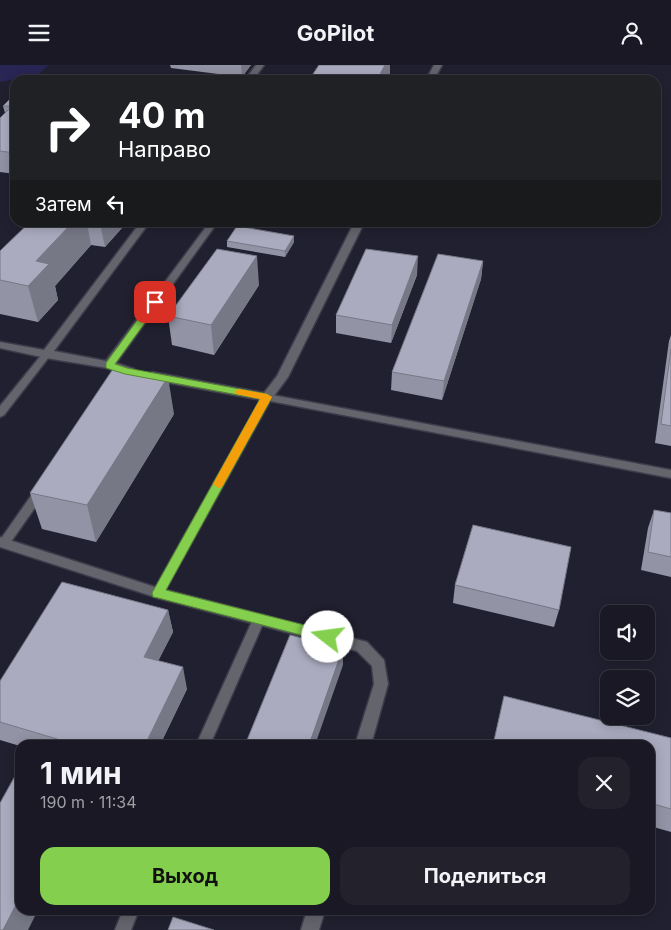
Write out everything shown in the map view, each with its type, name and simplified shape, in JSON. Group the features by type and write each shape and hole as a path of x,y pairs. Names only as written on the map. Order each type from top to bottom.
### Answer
{"street":[{"path":"46,355 141,227"},
{"path":"109,365 209,227"},
{"path":"0,345 46,355 109,365 122,375 267,397 282,377 358,227"},
{"path":"2,543 158,593 362,646 380,664 381,684 364,740"},
{"path":"310,930 314,915"}],"lane":[{"path":"0,413 46,355"},
{"path":"158,593 267,397 671,474"},
{"path":"2,543 48,481"},
{"path":"205,740 259,619"},
{"path":"123,930 129,915"}],"shaded area":[{"path":"0,65 49,65 37,75 10,75 10,80 0,82"}],"building":[{"path":"319,65 385,65 380,75 312,75"},
{"path":"10,99 10,106 3,106"},
{"path":"10,108 10,152 0,151 0,118"},
{"path":"25,227 68,227 36,261 49,264 28,286 0,280 0,251"},
{"path":"236,227 294,236 285,251 227,241"},
{"path":"217,249 257,256 211,325 168,316"},
{"path":"366,249 418,256 392,325 336,315"},
{"path":"438,254 483,261 444,381 392,372"},
{"path":"671,349 671,426 661,424"},
{"path":"115,366 168,377 87,505 30,493"},
{"path":"654,510 671,513 671,557 648,552"},
{"path":"473,525 571,547 559,610 455,585"},
{"path":"62,582 168,610 144,657 183,667 147,740 60,740 0,722 0,681"},
{"path":"290,635 343,648 311,740 247,740"},
{"path":"504,696 600,720 600,725 619,725 671,738 671,809 655,804 655,740 494,740"},
{"path":"15,776 15,907 3,930 0,930 0,803"},
{"path":"173,917 214,930 168,930"}],"slow traffic":[{"path":"218,484 267,397 239,392"}],"route":[{"path":"155,302 109,365 125,371 267,397 158,593 328,637"}]}
